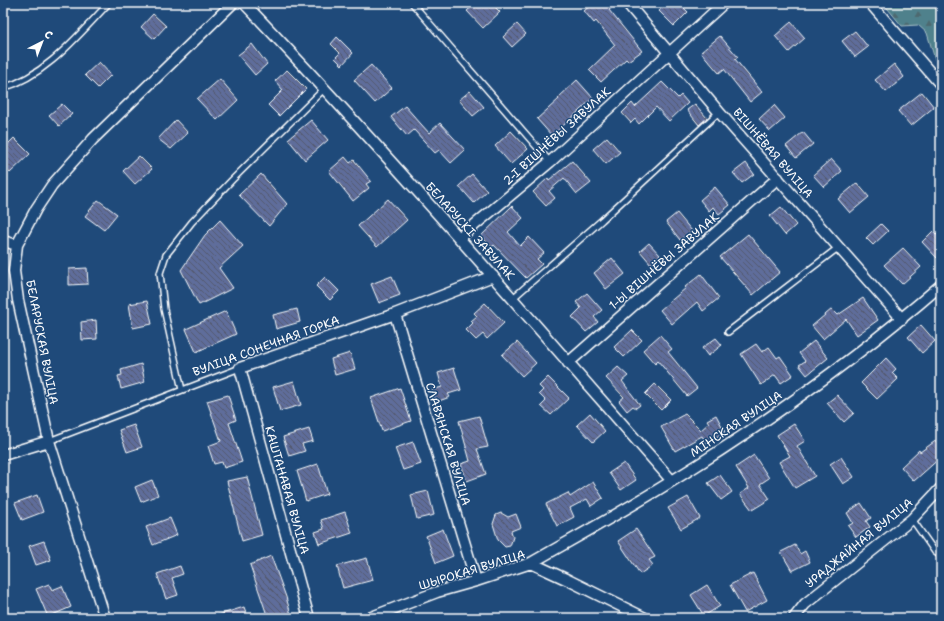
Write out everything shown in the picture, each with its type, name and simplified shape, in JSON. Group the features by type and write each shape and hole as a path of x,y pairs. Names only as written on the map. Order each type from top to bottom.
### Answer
{"street":[{"name":"БЕЛАРУСКАЯ ВУЛІЦА","path":"105,618 48,441 18,300 14,271 17,245 36,209 52,185 93,139 233,3"},
{"name":"БЕЛАРУСКІ ЗАВУЛАК","path":"244,3 325,88 513,298 672,481"},
{"name":"ВІШНЁВАЯ ВУЛІЦА","path":"627,3 720,112 902,319"},
{"name":"2-І ВІШНЁВЫ ЗАВУЛАК","path":"459,238 550,162 724,3"},
{"path":"870,3 941,85"},
{"name":"1-Ы ВІШНЁВЫ ЗАВУЛАК","path":"568,363 778,178"},
{"path":"3,241 17,245"},
{"name":"ВУЛІЦА СОНЕЧНАЯ ГОРКА","path":"240,368 395,314 493,276"},
{"name":"МІНСКАЯ ВУЛІЦА","path":"531,564 672,481 791,403 902,319 941,285"},
{"name":"СЛАВЯНСКАЯ ВУЛІЦА","path":"395,314 476,581"},
{"name":"КАШТАНАВАЯ ВУЛІЦА","path":"240,368 309,618"},
{"path":"3,455 48,441"},
{"name":"УРАДЖАЙНАЯ ВУЛІЦА","path":"794,618 805,604 912,519 941,488"},
{"name":"ШЫРОКАЯ ВУЛІЦА","path":"369,618 436,592 531,564 568,580 645,618"}],"lane":[{"path":"3,88 31,75 52,61 109,3"},
{"path":"412,3 550,162"},
{"path":"182,390 164,309 160,273 166,256 197,217 232,180 325,88"},
{"path":"513,298 602,220 720,112"},
{"path":"728,332 839,247"},
{"name":"ВУЛІЦА СОНЕЧНАЯ ГОРКА","path":"48,441 240,368"},
{"path":"912,519 935,552 941,556"}],"green space":[{"path":"883,3 941,3 941,73 938,69 927,33 918,25 902,26"}],"building":[{"path":"476,3 491,3 500,12 483,28 467,11"},
{"path":"593,3 617,3 609,10 642,51 628,61 626,59 601,82 589,70 615,45 596,21 594,23 584,11"},
{"path":"667,3 679,3 688,12 674,26 659,11"},
{"path":"153,14 166,26 154,39 141,27"},
{"path":"791,22 805,38 789,52 775,36"},
{"path":"517,24 526,34 512,47 503,37"},
{"path":"855,31 868,47 855,57 842,41"},
{"path":"720,36 738,57 735,59 762,92 750,102 724,69 719,73 701,52"},
{"path":"337,37 353,53 342,65 335,58 340,53 331,44"},
{"path":"252,44 267,64 255,75 238,55"},
{"path":"99,62 111,75 98,88 85,75"},
{"path":"894,64 904,77 886,92 875,80"},
{"path":"371,65 392,88 375,103 354,80"},
{"path":"287,70 306,89 279,116 268,105 283,90 275,81"},
{"path":"220,79 238,100 217,120 197,99"},
{"path":"577,80 593,98 552,136 537,119"},
{"path":"662,82 678,98 681,95 688,103 669,121 656,107 639,124 635,119 631,123 622,113 632,103 635,107"},
{"path":"470,91 484,107 473,116 459,100"},
{"path":"922,92 934,107 911,126 898,111"},
{"path":"62,104 72,114 59,126 49,115"},
{"path":"695,104 707,118 699,125 687,110"},
{"path":"774,105 785,118 770,131 759,119"},
{"path":"405,106 429,133 440,123 465,150 451,163 439,150 435,153 414,130 407,136 391,117"},
{"path":"176,120 188,133 171,149 158,139"},
{"path":"311,120 328,140 305,160 288,139"},
{"path":"511,131 528,149 511,164 495,146"},
{"path":"803,132 813,144 796,158 786,146"},
{"path":"607,137 620,152 606,164 593,149"},
{"path":"14,138 30,154 10,173 3,166 3,149"},
{"path":"139,156 152,169 135,184 123,171"},
{"path":"345,157 350,163 354,160 371,181 366,184 369,188 353,201 329,171"},
{"path":"831,159 842,171 824,187 813,175"},
{"path":"572,161 591,183 577,194 564,178 549,191 555,198 546,206 533,192 548,178 549,180"},
{"path":"746,163 754,174 742,183 733,173"},
{"path":"261,174 287,204 269,226 239,195"},
{"path":"472,174 487,191 474,203 459,186"},
{"path":"857,183 869,197 850,213 838,199"},
{"path":"715,187 730,205 719,214 713,207 709,211 700,200"},
{"path":"388,199 407,220 377,247 358,226"},
{"path":"98,200 117,214 104,230 85,216"},
{"path":"512,206 523,218 508,232 520,246 529,237 544,253 537,259 542,264 526,278 494,245 492,247 481,236"},
{"path":"781,207 796,225 785,235 770,216"},
{"path":"677,213 692,231 680,240 666,222"},
{"path":"220,220 243,246 219,268 233,288 199,305 181,270 205,235"},
{"path":"881,224 888,231 873,245 866,238"},
{"path":"933,231 941,239 941,254 937,258 922,242"},
{"path":"748,234 780,272 753,295 720,257"},
{"path":"649,243 660,255 651,264 640,251"},
{"path":"903,248 921,267 902,284 884,265"},
{"path":"612,258 625,274 606,289 594,273"},
{"path":"87,268 88,284 69,285 69,269"},
{"path":"701,274 719,298 703,311 697,302 672,324 660,310"},
{"path":"392,276 400,295 379,303 371,284"},
{"path":"325,277 339,291 330,300 316,286"},
{"path":"587,293 602,310 594,317 598,322 586,332 572,317 581,308 576,302"},
{"path":"863,298 878,320 857,335 846,319 823,339 812,326 832,309 838,315"},
{"path":"147,301 152,324 133,328 129,304"},
{"path":"485,303 504,323 487,339 483,334 476,340 466,330 473,323 471,321 477,316 474,313"},
{"path":"297,309 300,322 276,329 273,315"},
{"path":"226,311 236,334 196,352 186,329"},
{"path":"96,320 97,339 82,340 81,322"},
{"path":"921,325 935,341 922,353 908,337"},
{"path":"632,330 642,340 624,357 614,347"},
{"path":"660,335 672,349 668,352 697,388 687,396 658,361 655,364 643,350"},
{"path":"716,338 722,345 708,356 702,348"},
{"path":"814,341 828,358 807,375 799,365 805,361 799,353"},
{"path":"517,342 536,363 522,376 502,355"},
{"path":"756,344 762,352 769,347 777,358 780,356 793,375 781,383 775,375 761,385 741,354"},
{"path":"350,353 355,369 335,375 331,359"},
{"path":"886,358 896,369 892,373 898,379 877,399 861,383"},
{"path":"141,364 145,382 121,389 118,376 122,375 121,370"},
{"path":"618,367 628,376 622,381 640,405 636,408 633,406 627,411 619,401 624,397 606,378"},
{"path":"454,368 461,390 448,394 450,397 436,402 432,390 442,387 438,373"},
{"path":"548,377 569,398 551,415 541,406 546,401 539,394 543,390 539,386"},
{"path":"294,381 301,405 280,411 273,387"},
{"path":"655,384 671,400 661,410 645,394"},
{"path":"400,388 411,421 382,431 371,398"},
{"path":"228,395 236,420 229,423 242,462 224,468 222,462 214,464 208,446 221,441 207,401"},
{"path":"837,395 854,413 844,422 827,403"},
{"path":"590,413 605,431 593,442 577,425"},
{"path":"685,414 701,430 709,423 707,420 716,415 725,432 706,443 702,436 675,451 661,427"},
{"path":"479,416 488,447 477,449 486,474 467,481 461,464 470,461 459,421"},
{"path":"794,424 805,441 797,446 815,476 795,488 779,462 790,456 777,435"},
{"path":"134,425 142,447 127,452 119,430"},
{"path":"309,429 313,441 302,444 305,451 289,456 283,437"},
{"path":"941,437 941,457 914,481 901,467 919,450 920,452"},
{"path":"413,442 421,464 403,470 395,448"},
{"path":"754,455 769,478 760,484 770,499 752,510 740,494 749,488 736,467"},
{"path":"841,457 854,477 843,484 830,464"},
{"path":"624,463 636,480 621,490 609,473"},
{"path":"318,464 327,494 306,501 297,471"},
{"path":"720,475 732,492 721,500 708,483"},
{"path":"247,477 262,535 242,541 227,481"},
{"path":"152,480 158,495 141,502 135,487"},
{"path":"593,482 603,498 591,506 587,499 570,508 574,517 557,526 546,504 568,493 570,497"},
{"path":"428,491 434,515 417,519 411,495"},
{"path":"37,495 43,512 22,520 15,503"},
{"path":"688,497 700,518 681,529 668,508"},
{"path":"861,503 871,518 866,521 870,527 856,537 848,526 853,523 847,513"},
{"path":"345,512 352,533 319,544 315,532 324,529 321,520"},
{"path":"501,513 508,517 516,514 521,527 511,531 513,537 510,546 505,547 498,540 493,524 496,515"},
{"path":"170,518 177,535 153,545 146,527"},
{"path":"443,529 453,556 436,563 426,536"},
{"path":"636,529 655,557 649,560 653,565 640,574 618,541"},
{"path":"44,541 51,560 36,565 29,546"},
{"path":"795,545 800,554 805,551 810,562 792,571 781,552"},
{"path":"271,556 292,618 268,618 250,565"},
{"path":"367,558 373,580 343,588 337,566"},
{"path":"180,566 183,574 172,578 178,595 166,599 157,574"},
{"path":"753,573 767,600 745,612 730,585"},
{"path":"49,584 52,590 62,586 71,607 48,617 36,589"},
{"path":"707,585 720,606 704,616 691,595"},
{"path":"244,607 248,618 215,618 215,616"}]}
